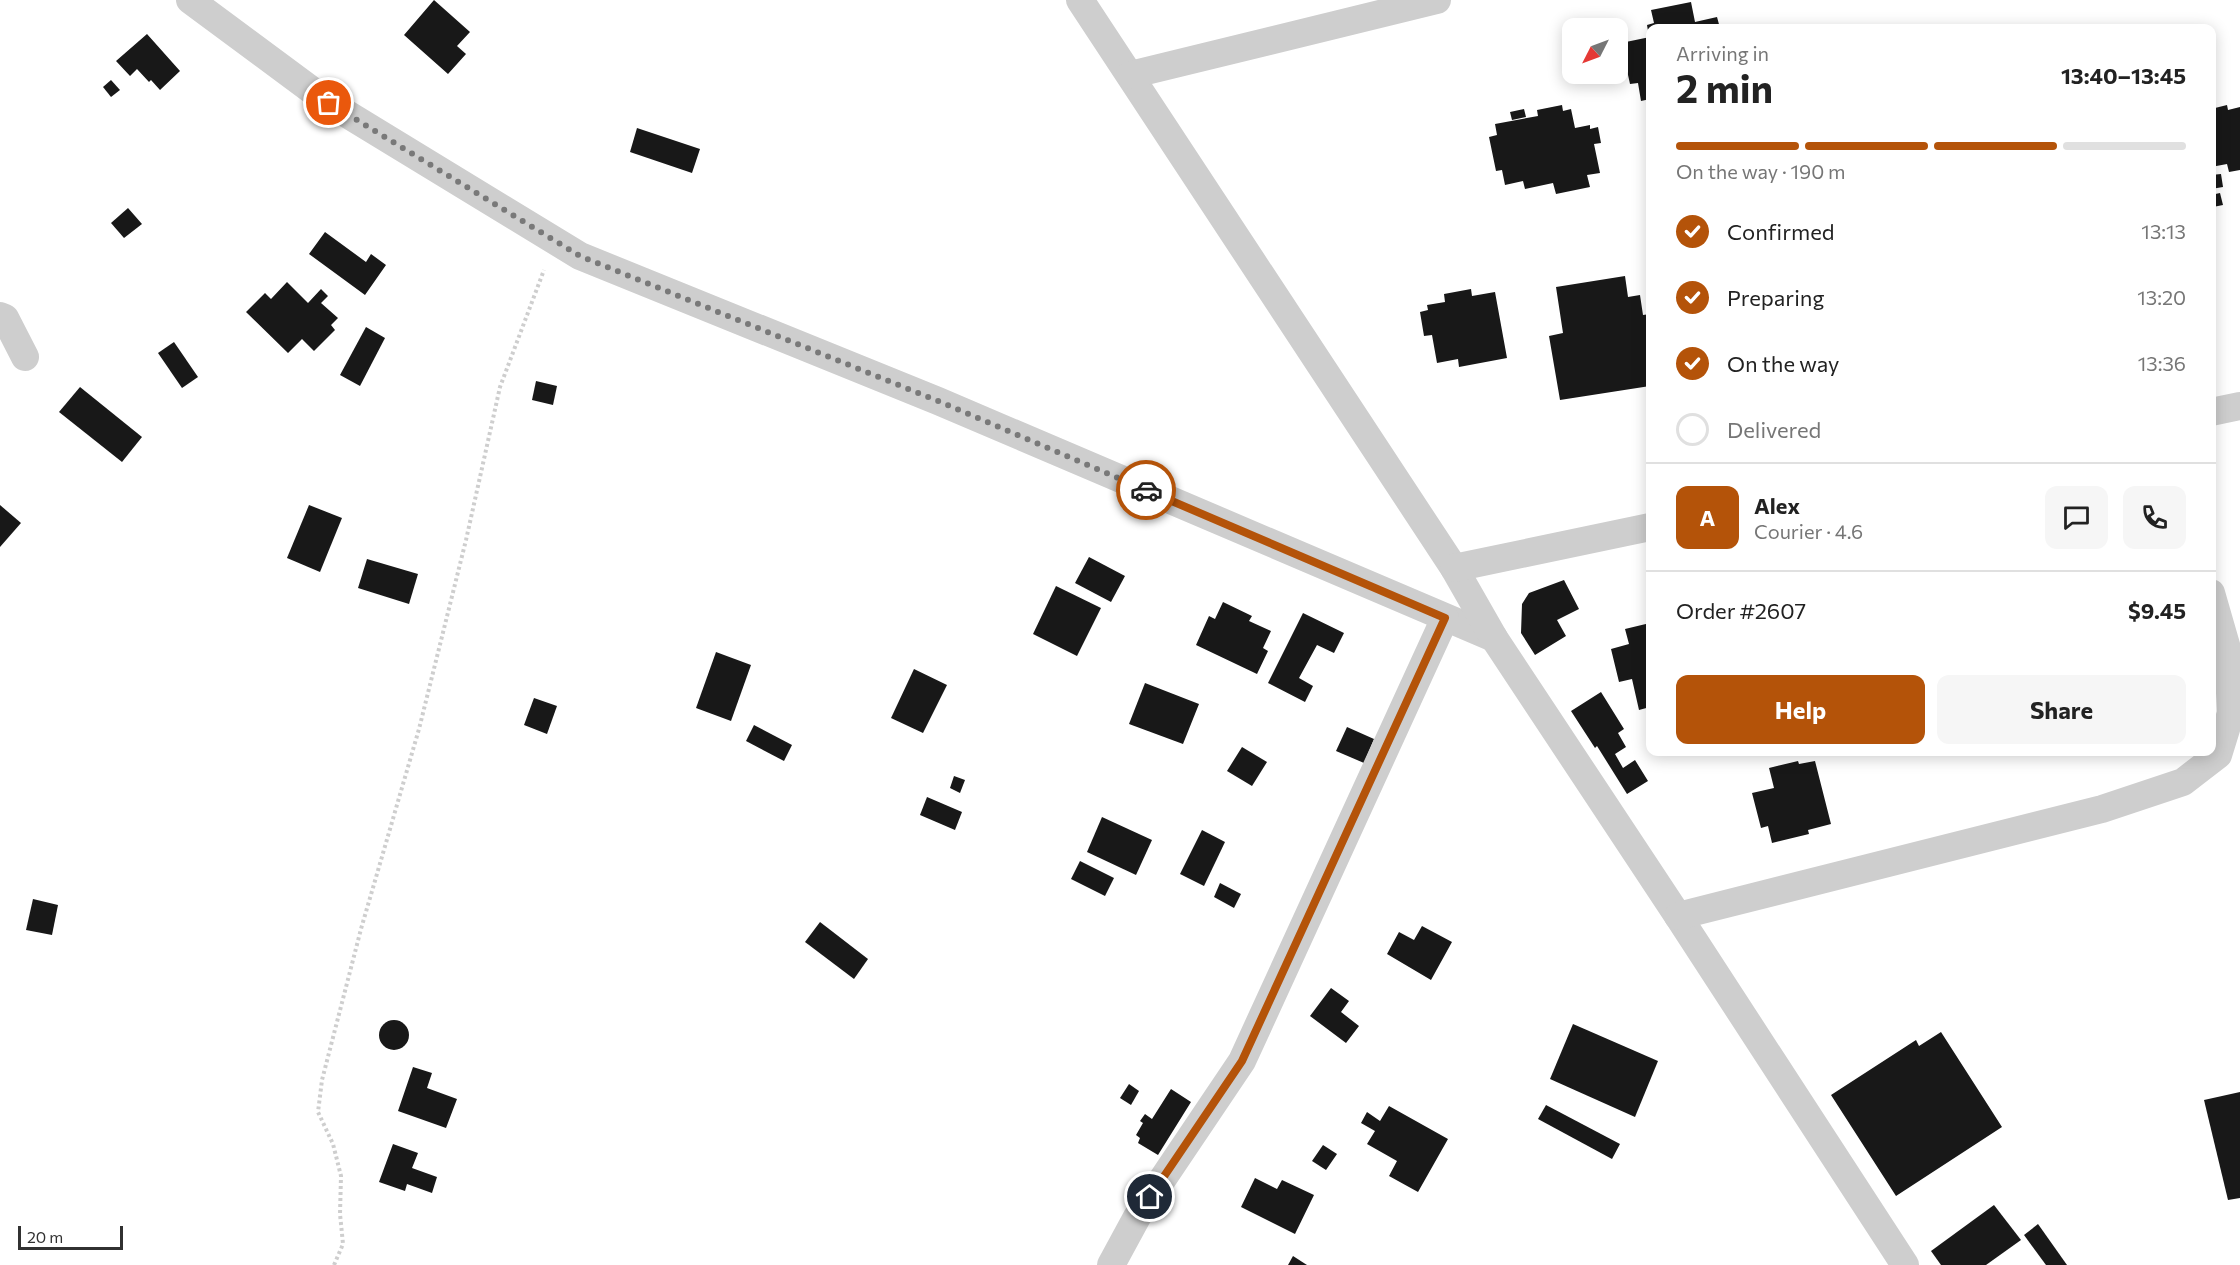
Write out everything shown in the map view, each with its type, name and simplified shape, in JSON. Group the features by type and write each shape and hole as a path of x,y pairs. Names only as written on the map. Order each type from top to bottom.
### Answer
{"street":[{"path":"190,0 329,103 580,256 938,401 1494,638"},
{"path":"1080,0 1454,568 1494,638 1678,915 1905,1265"},
{"path":"1130,75 1437,0"},
{"path":"0,316 5,318 25,357"},
{"path":"2216,411 2240,406"},
{"path":"1454,568 1646,528"},
{"path":"1678,915 2102,809 2183,782 2218,755 2231,713 2228,652 2216,610"},
{"path":"1111,1265 1137,1217 1242,1061 1445,618"}],"path":[{"path":"334,1265 343,1244 340,1214 341,1176 333,1144 318,1112 322,1080 361,929 419,729 466,540 500,387 555,241"}],"building":[{"path":"434,0 470,32 457,46 466,54 448,74 404,35"},
{"path":"1691,2 1695,22 1717,17 1719,24 1650,24 1654,23 1651,10"},
{"path":"147,34 180,71 160,90 137,69 130,76 116,61"},
{"path":"1646,38 1646,100 1641,101 1638,83 1630,84 1628,42"},
{"path":"111,80 120,90 111,97 103,87"},
{"path":"1562,105 1563,111 1571,109 1575,128 1590,125 1590,129 1598,127 1601,143 1594,144 1600,173 1587,175 1590,187 1556,194 1553,183 1525,189 1523,181 1505,185 1502,170 1496,171 1489,137 1497,135 1495,124 1538,116 1537,110"},
{"path":"2227,105 2228,110 2240,107 2240,170 2229,172 2227,164 2216,166 2216,108"},
{"path":"1524,109 1526,117 1512,120 1510,112"},
{"path":"637,128 700,149 692,173 630,152"},
{"path":"2216,174 2221,174 2223,187 2216,188"},
{"path":"2220,193 2223,205 2216,206 2216,194"},
{"path":"128,208 142,224 124,238 111,223"},
{"path":"325,232 366,262 371,254 386,265 365,295 309,254"},
{"path":"1625,276 1628,297 1640,295 1643,315 1646,315 1646,387 1560,400 1549,336 1563,333 1556,287"},
{"path":"287,282 308,303 321,289 328,296 321,303 338,318 331,325 335,330 314,351 302,339 288,353 246,312 265,293 271,299"},
{"path":"1471,289 1472,296 1495,292 1507,358 1459,367 1458,359 1437,363 1432,335 1424,336 1420,312 1428,310 1427,305 1445,302 1444,294"},
{"path":"366,327 385,338 360,386 340,375"},
{"path":"174,342 198,377 182,388 158,353"},
{"path":"536,381 557,386 553,405 532,400"},
{"path":"80,387 142,437 122,462 59,412"},
{"path":"0,505 21,523 0,547"},
{"path":"309,505 342,518 320,572 287,558"},
{"path":"1089,557 1125,576 1111,602 1075,583"},
{"path":"367,559 418,574 409,604 358,588"},
{"path":"1564,580 1579,609 1557,620 1566,636 1535,655 1521,633 1522,604 1529,593"},
{"path":"1056,586 1101,608 1077,656 1033,634"},
{"path":"1223,602 1252,616 1249,621 1271,631 1263,648 1268,651 1257,674 1196,645 1209,616 1215,619"},
{"path":"1303,613 1344,633 1334,653 1317,645 1299,678 1313,686 1305,702 1268,683"},
{"path":"1646,624 1646,708 1639,710 1632,679 1619,682 1611,649 1629,644 1625,629"},
{"path":"716,652 751,665 731,721 696,708"},
{"path":"914,669 947,685 923,733 891,718"},
{"path":"1145,683 1199,704 1183,744 1129,724"},
{"path":"1601,692 1624,729 1618,733 1626,747 1615,754 1623,768 1635,760 1648,781 1627,794 1597,746 1595,748 1571,711"},
{"path":"534,698 557,706 547,734 524,725"},
{"path":"754,725 792,745 784,761 746,741"},
{"path":"1347,727 1374,739 1364,763 1336,751"},
{"path":"1242,747 1267,762 1252,786 1227,771"},
{"path":"1798,761 1799,764 1815,761 1831,824 1808,830 1809,834 1772,843 1768,826 1761,828 1752,793 1774,788 1769,768"},
{"path":"954,776 965,780 960,793 950,788"},
{"path":"927,797 962,812 955,830 920,815"},
{"path":"1102,817 1152,840 1136,875 1087,852"},
{"path":"1202,830 1225,842 1204,886 1180,874"},
{"path":"1080,861 1114,878 1105,896 1071,879"},
{"path":"1220,883 1241,894 1234,908 1214,897"},
{"path":"33,899 58,905 52,935 26,930"},
{"path":"820,922 868,959 854,979 805,942"},
{"path":"1422,926 1452,942 1431,980 1387,954 1399,932 1414,940"},
{"path":"1331,988 1349,1001 1341,1012 1359,1026 1346,1043 1310,1016"},
{"path":"394,1020 405,1024 409,1035 405,1046 394,1050 383,1046 379,1035 383,1024"},
{"path":"1573,1024 1658,1061 1635,1117 1550,1079"},
{"path":"1941,1032 2002,1127 1896,1196 1831,1095 1916,1040 1919,1046"},
{"path":"413,1067 432,1073 427,1088 457,1099 446,1128 398,1111"},
{"path":"1129,1084 1139,1091 1131,1105 1120,1098"},
{"path":"1171,1089 1191,1102 1158,1155 1138,1143 1140,1138 1136,1135 1143,1123 1140,1121 1145,1114 1152,1119"},
{"path":"2240,1092 2240,1198 2228,1200 2204,1100"},
{"path":"1546,1105 1620,1144 1612,1159 1538,1119"},
{"path":"1389,1106 1448,1139 1418,1192 1389,1176 1397,1161 1367,1144 1375,1131 1361,1123 1367,1112 1380,1121"},
{"path":"393,1144 418,1153 412,1168 437,1177 432,1193 407,1184 405,1191 379,1182"},
{"path":"1323,1145 1337,1154 1326,1170 1312,1161"},
{"path":"1255,1178 1277,1189 1282,1180 1314,1195 1295,1234 1241,1207"},
{"path":"1994,1205 2021,1240 1986,1265 1941,1265 1931,1251"},
{"path":"2038,1224 2067,1265 2046,1265 2024,1235"},
{"path":"1293,1256 1307,1265 1288,1265"}],"way so far":[{"path":"329,103 580,256 938,401 1146,490"}],"route":[{"path":"1146,490 1445,618 1333,858 1242,1061 1150,1197"}]}
